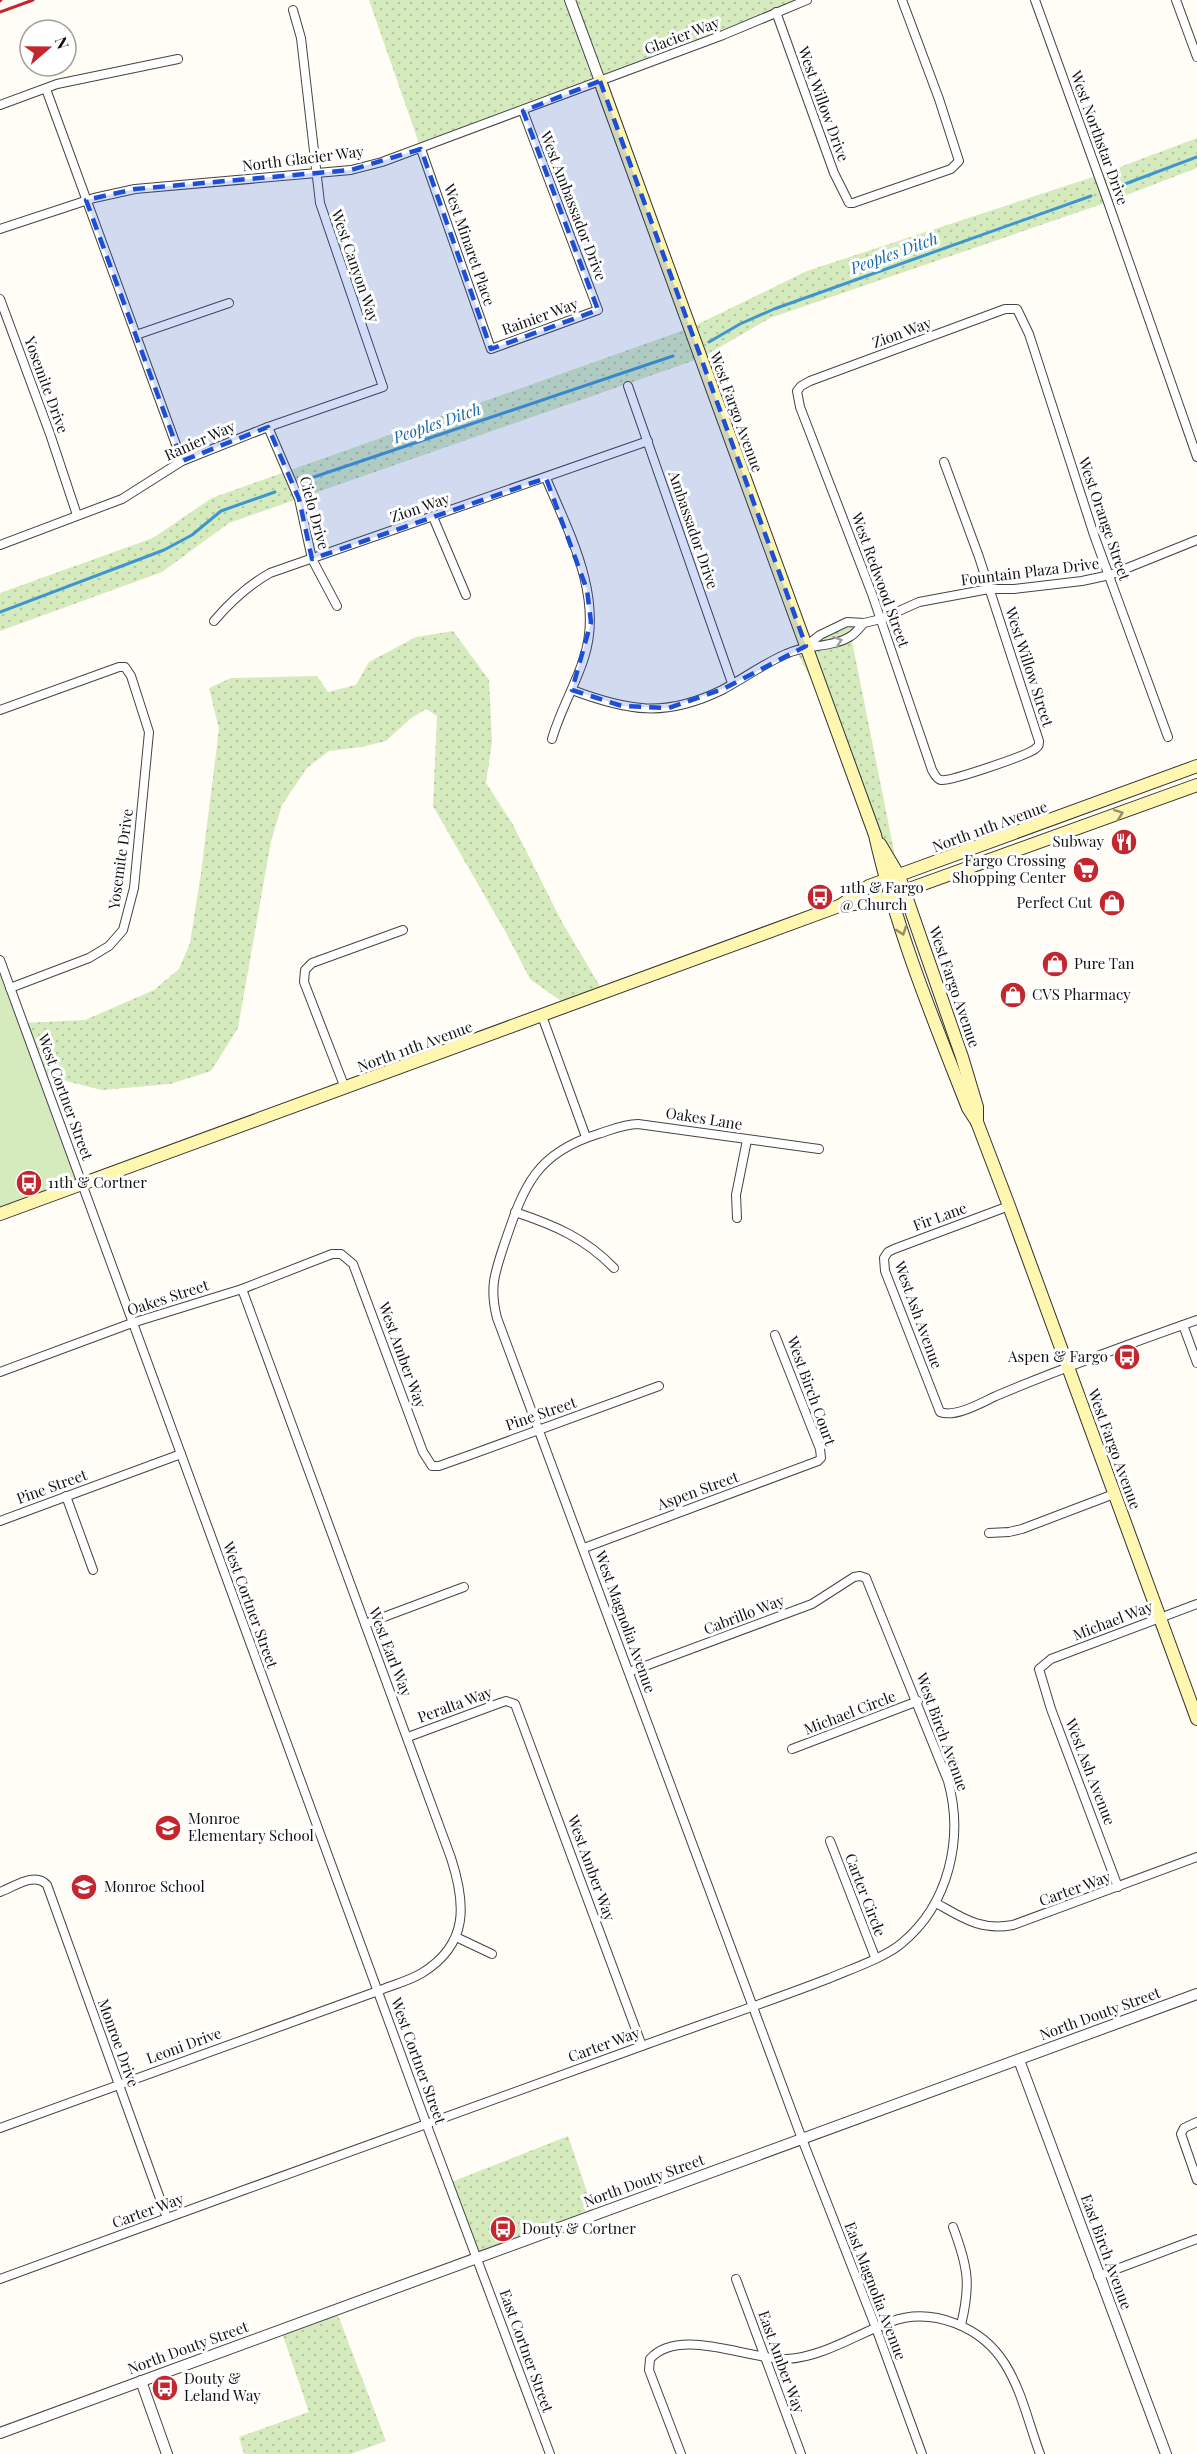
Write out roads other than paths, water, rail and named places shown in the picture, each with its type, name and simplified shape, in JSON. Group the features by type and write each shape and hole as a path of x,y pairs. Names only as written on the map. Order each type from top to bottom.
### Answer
{"main road":[{"name":"West Fargo Avenue","path":"600,81 875,835 885,881 950,1063 968,1108 977,1122 1009,1206 1197,1719"},
{"name":"North 11th Avenue","path":"839,906 869,886 1197,766"},
{"name":"North 11th Avenue","path":"1064,834 1077,816 1140,793 1154,781"},
{"name":"North 11th Avenue","path":"0,1214 839,906 876,901 1197,785"},
{"name":"West Fargo Avenue","path":"875,835 899,876 962,1057 977,1107 977,1122"}],"street":[{"name":"West Fargo Avenue","path":"570,0 600,81"},
{"name":"Glacier Way","path":"600,81 723,35 807,0"},
{"name":"West Willow Drive","path":"776,12 834,173 849,203 866,200 951,169 958,164 959,156 902,0"},
{"name":"West Northstar Drive","path":"1035,0 1197,457"},
{"path":"1176,0 1197,57"},
{"name":"West Canyon Way","path":"293,10 301,38 315,172 324,219 383,387"},
{"path":"0,105 57,84 178,59"},
{"name":"North Glacier Way","path":"0,229 86,200 135,189 351,170 421,149 600,81"},
{"path":"46,89 182,461"},
{"name":"West Ambassador Drive","path":"523,111 598,310"},
{"name":"West Minaret Place","path":"421,149 491,349"},
{"name":"Yosemite Drive","path":"0,298 77,514"},
{"path":"136,335 229,303"},
{"name":"Zion Way","path":"798,388 810,381 1005,309 1017,309"},
{"name":"West Orange Street","path":"1017,309 1029,334 1070,463 1168,736"},
{"name":"Rainier Way","path":"491,349 598,310"},
{"name":"Ambassador Drive","path":"628,386 732,683"},
{"name":"Ranier Way","path":"0,544 122,499 182,461 268,427 383,387"},
{"name":"West Redwood Street","path":"798,388 800,407 881,619 932,770 940,780"},
{"name":"Cielo Drive","path":"268,427 299,499 312,559 337,606"},
{"name":"Zion Way","path":"214,621 248,586 270,573 434,518 648,441"},
{"name":"West Willow Street","path":"940,780 1005,761 1035,750 1039,745 1036,726 944,462"},
{"path":"546,478 582,572 590,604 590,636 584,658 552,740"},
{"path":"434,518 466,595"},
{"name":"Fountain Plaza Drive","path":"806,646 820,635 847,622 864,623 881,619 919,602 990,589 1050,586 1109,575 1197,540"},
{"name":"Fountain Plaza Drive","path":"572,690 622,706 669,708 691,703 784,654 806,646 825,645 851,636 864,623"},
{"name":"Yosemite Drive","path":"0,710 118,667 124,667 131,676 149,732 134,888 123,930 109,946 89,958 10,988"},
{"path":"345,1088 304,982 304,970 312,963 404,930"},
{"name":"West Cortner Street","path":"0,960 477,2258"},
{"path":"542,1016 586,1137"},
{"name":"Oakes Lane","path":"586,1137 628,1124 638,1124 819,1149"},
{"name":"West Magnolia Avenue","path":"586,1137 547,1159 538,1168 521,1196 492,1285 492,1298 497,1318 802,2139"},
{"path":"737,1218 736,1195 747,1140"},
{"name":"Fir Lane","path":"884,1258 894,1249 1009,1206"},
{"path":"515,1212 557,1226 586,1244 614,1268"},
{"name":"Oakes Street","path":"0,1372 132,1323 242,1289 332,1254 344,1255"},
{"name":"West Amber Way","path":"344,1255 353,1264 358,1275 423,1452 432,1466"},
{"name":"West Ash Avenue","path":"884,1258 885,1271 937,1408 942,1413 953,1413 975,1405 1068,1367"},
{"name":"West Earl Way","path":"242,1289 408,1737 460,1888 460,1915 456,1937"},
{"path":"1068,1367 1197,1320"},
{"path":"1183,1325 1197,1363"},
{"name":"West Birch Court","path":"775,1335 820,1449 821,1458"},
{"name":"Pine Street","path":"432,1466 439,1466 659,1386"},
{"name":"Pine Street","path":"0,1521 180,1454"},
{"name":"Aspen Street","path":"584,1548 812,1464 821,1458"},
{"path":"989,1533 1022,1529 1114,1494"},
{"path":"66,1496 93,1570"},
{"name":"Cabrillo Way","path":"629,1672 812,1604 854,1577 864,1576"},
{"name":"West Birch Avenue","path":"864,1576 870,1584 918,1701 948,1781 955,1813 954,1849 936,1902"},
{"path":"365,1624 464,1587"},
{"name":"Michael Way","path":"1040,1666 1051,1659 1197,1604"},
{"name":"West Ash Avenue","path":"1040,1666 1039,1673 1118,1887"},
{"name":"Michael Circle","path":"792,1749 918,1701"},
{"name":"West Amber Way","path":"512,1702 519,1712 642,2046"},
{"name":"Peralta Way","path":"408,1737 500,1703 512,1702"},
{"name":"Carter Circle","path":"830,1841 875,1957"},
{"name":"Carter Way","path":"0,2279 426,2123 464,2112 754,2007 855,1968 892,1950 910,1936 936,1902 978,1925 999,1928 1035,1918 1197,1857"},
{"name":"Monroe Drive","path":"0,1892 31,1879 40,1879 50,1891 167,2218"},
{"path":"378,1991 421,1973 442,1955 456,1937 492,1954"},
{"name":"Leoni Drive","path":"0,2128 378,1991"},
{"name":"North Douty Street","path":"0,2433 1197,1995"},
{"name":"East Birch Avenue","path":"1019,2060 1166,2454"},
{"path":"1197,2122 1182,2130 1181,2138 1197,2180"},
{"name":"East Magnolia Avenue","path":"802,2139 876,2328 922,2454"},
{"path":"953,2227 966,2264 968,2280 961,2325"},
{"path":"1098,2276 1197,2239"},
{"name":"East Cortner Street","path":"477,2258 550,2454"},
{"name":"East Amber Way","path":"736,2279 801,2454"},
{"path":"681,2454 649,2370 650,2359 664,2350 701,2345 765,2358 785,2359 802,2356 897,2320 922,2317 936,2318 961,2325 984,2341 1004,2362 1040,2454"},
{"path":"141,2381 167,2454"}],"waterway":[{"name":"Peoples Ditch","path":"1117,187 1197,157"},
{"name":"Peoples Ditch","path":"709,342 740,324 774,309 1091,196"},
{"name":"Peoples Ditch","path":"311,478 673,356"},
{"path":"0,612 164,550 192,535 221,511 275,492"}],"railway":[{"path":"0,12 33,0"}],"place":[{"name":"Subway","path":"1124,842"},
{"name":"Fargo Crossing Shopping Center","path":"1086,870"},
{"name":"11th & Fargo @ Church","path":"820,897"},
{"name":"Perfect Cut","path":"1112,903"},
{"name":"Pure Tan","path":"1055,964"},
{"name":"CVS Pharmacy","path":"1013,995"},
{"name":"11th & Cortner","path":"29,1183"},
{"name":"Aspen & Fargo","path":"1127,1357"},
{"name":"Monroe Elementary School","path":"168,1828"},
{"name":"Monroe School","path":"84,1887"},
{"name":"Douty & Cortner","path":"503,2229"},
{"name":"Douty & Leland Way","path":"165,2388"}]}
